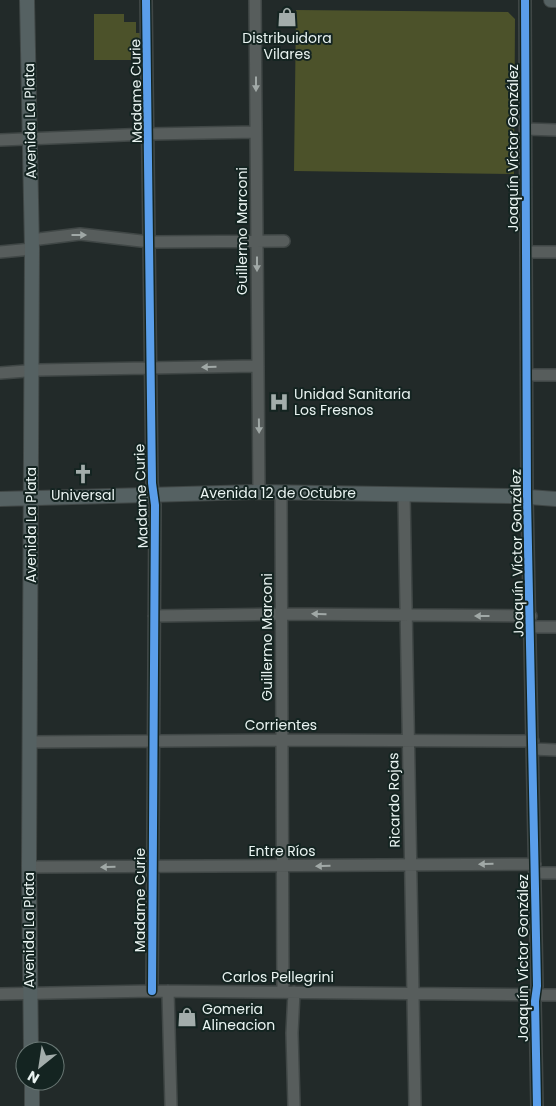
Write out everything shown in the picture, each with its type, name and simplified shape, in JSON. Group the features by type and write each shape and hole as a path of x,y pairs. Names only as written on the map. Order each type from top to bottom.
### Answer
{"main road":[{"name":"Avenida La Plata","path":"28,0 32,245 29,867 31,1041"},
{"path":"551,0 556,0"},
{"name":"Avenida 12 de Octubre","path":"0,499 259,492 556,499"},
{"path":"32,1091 32,1106"}],"street":[{"name":"Madame Curie","path":"146,0 154,494 152,991"},
{"name":"Guillermo Marconi","path":"256,0 259,492"},
{"name":"Joaquín Víctor González","path":"525,0 527,498 531,622 537,1106"},
{"path":"526,129 556,130"},
{"path":"0,140 256,132"},
{"path":"0,252 80,234 150,242 284,241"},
{"path":"527,252 556,252"},
{"path":"0,373 30,370 258,366"},
{"path":"528,374 556,375"},
{"name":"Guillermo Marconi","path":"280,492 282,867 288,992 292,1033 294,1106"},
{"name":"Ricardo Rojas","path":"404,494 415,1106"},
{"path":"154,616 281,614 407,616 531,622 556,627"},
{"name":"Corrientes","path":"30,742 408,740 533,745 556,750"},
{"name":"Entre Ríos","path":"29,867 411,865 535,868 556,873"},
{"name":"Carlos Pellegrini","path":"0,994 152,991 556,995"},
{"path":"168,992 171,1106"}],"green space":[{"path":"296,10 508,12 515,19 514,174 294,171"},
{"path":"94,14 124,14 124,22 136,22 136,33 140,33 140,60 94,60"}],"cycle path":[{"path":"146,0 152,483 155,505 152,991"},
{"path":"525,0 527,498 537,986 535,1001 537,1106"}],"place":[{"name":"Distribuidora Vilares","path":"287,17"},
{"name":"Unidad Sanitaria Los Fresnos","path":"279,402"},
{"name":"Universal","path":"83,474"},
{"name":"Gomeria Alineacion","path":"187,1017"}]}
